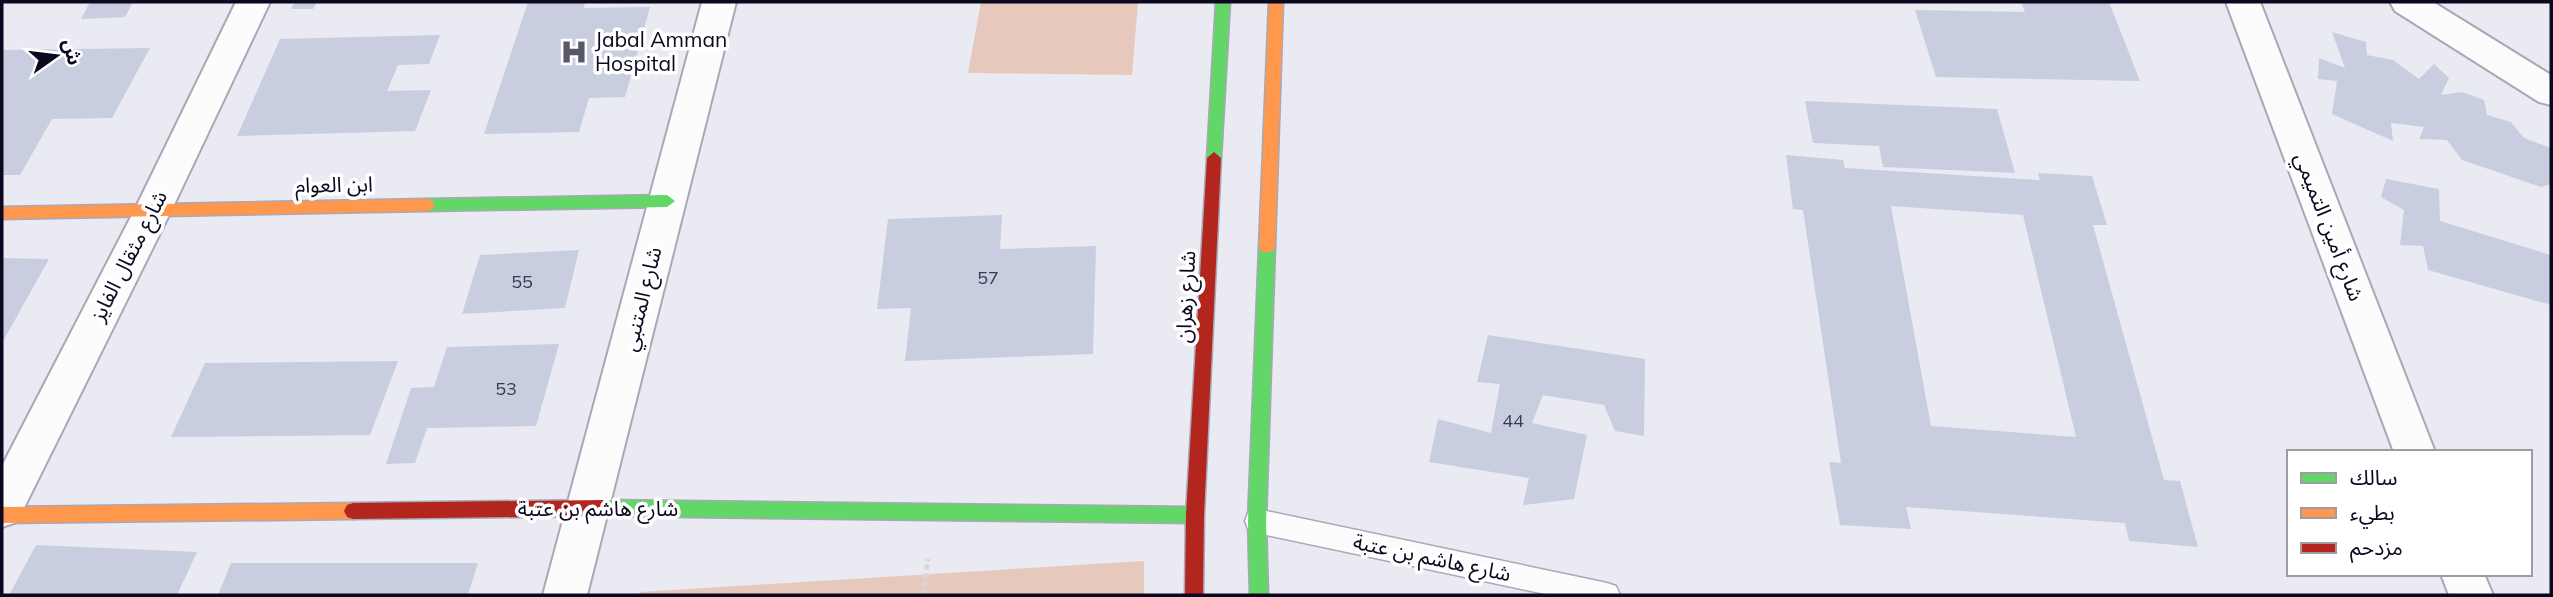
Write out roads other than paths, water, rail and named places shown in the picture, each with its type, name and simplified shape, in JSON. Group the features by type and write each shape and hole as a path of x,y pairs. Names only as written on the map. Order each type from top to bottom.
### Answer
{"street":[{"name":"شارع مثقال الفايز","path":"2,508 154,209 253,2"},
{"name":"شارع المتنبي","path":"565,595 719,2"},
{"name":"شارع زهران","path":"1194,595 1195,515 1223,2"},
{"path":"1259,595 1257,521 1276,2"},
{"name":"شارع أمين التميمي","path":"2243,2 2414,450"},
{"path":"2406,2 2551,92"},
{"name":"ابن العوام","path":"2,213 667,201"},
{"name":"شارع هاشم بن عتبة","path":"2,515 589,508 1195,515"},
{"path":"2463,576 2471,595"}],"lane":[{"name":"شارع هاشم بن عتبة","path":"1257,521 1607,595"}],"place":[{"name":"Jabal Amman Hospital","path":"574,52"}]}
